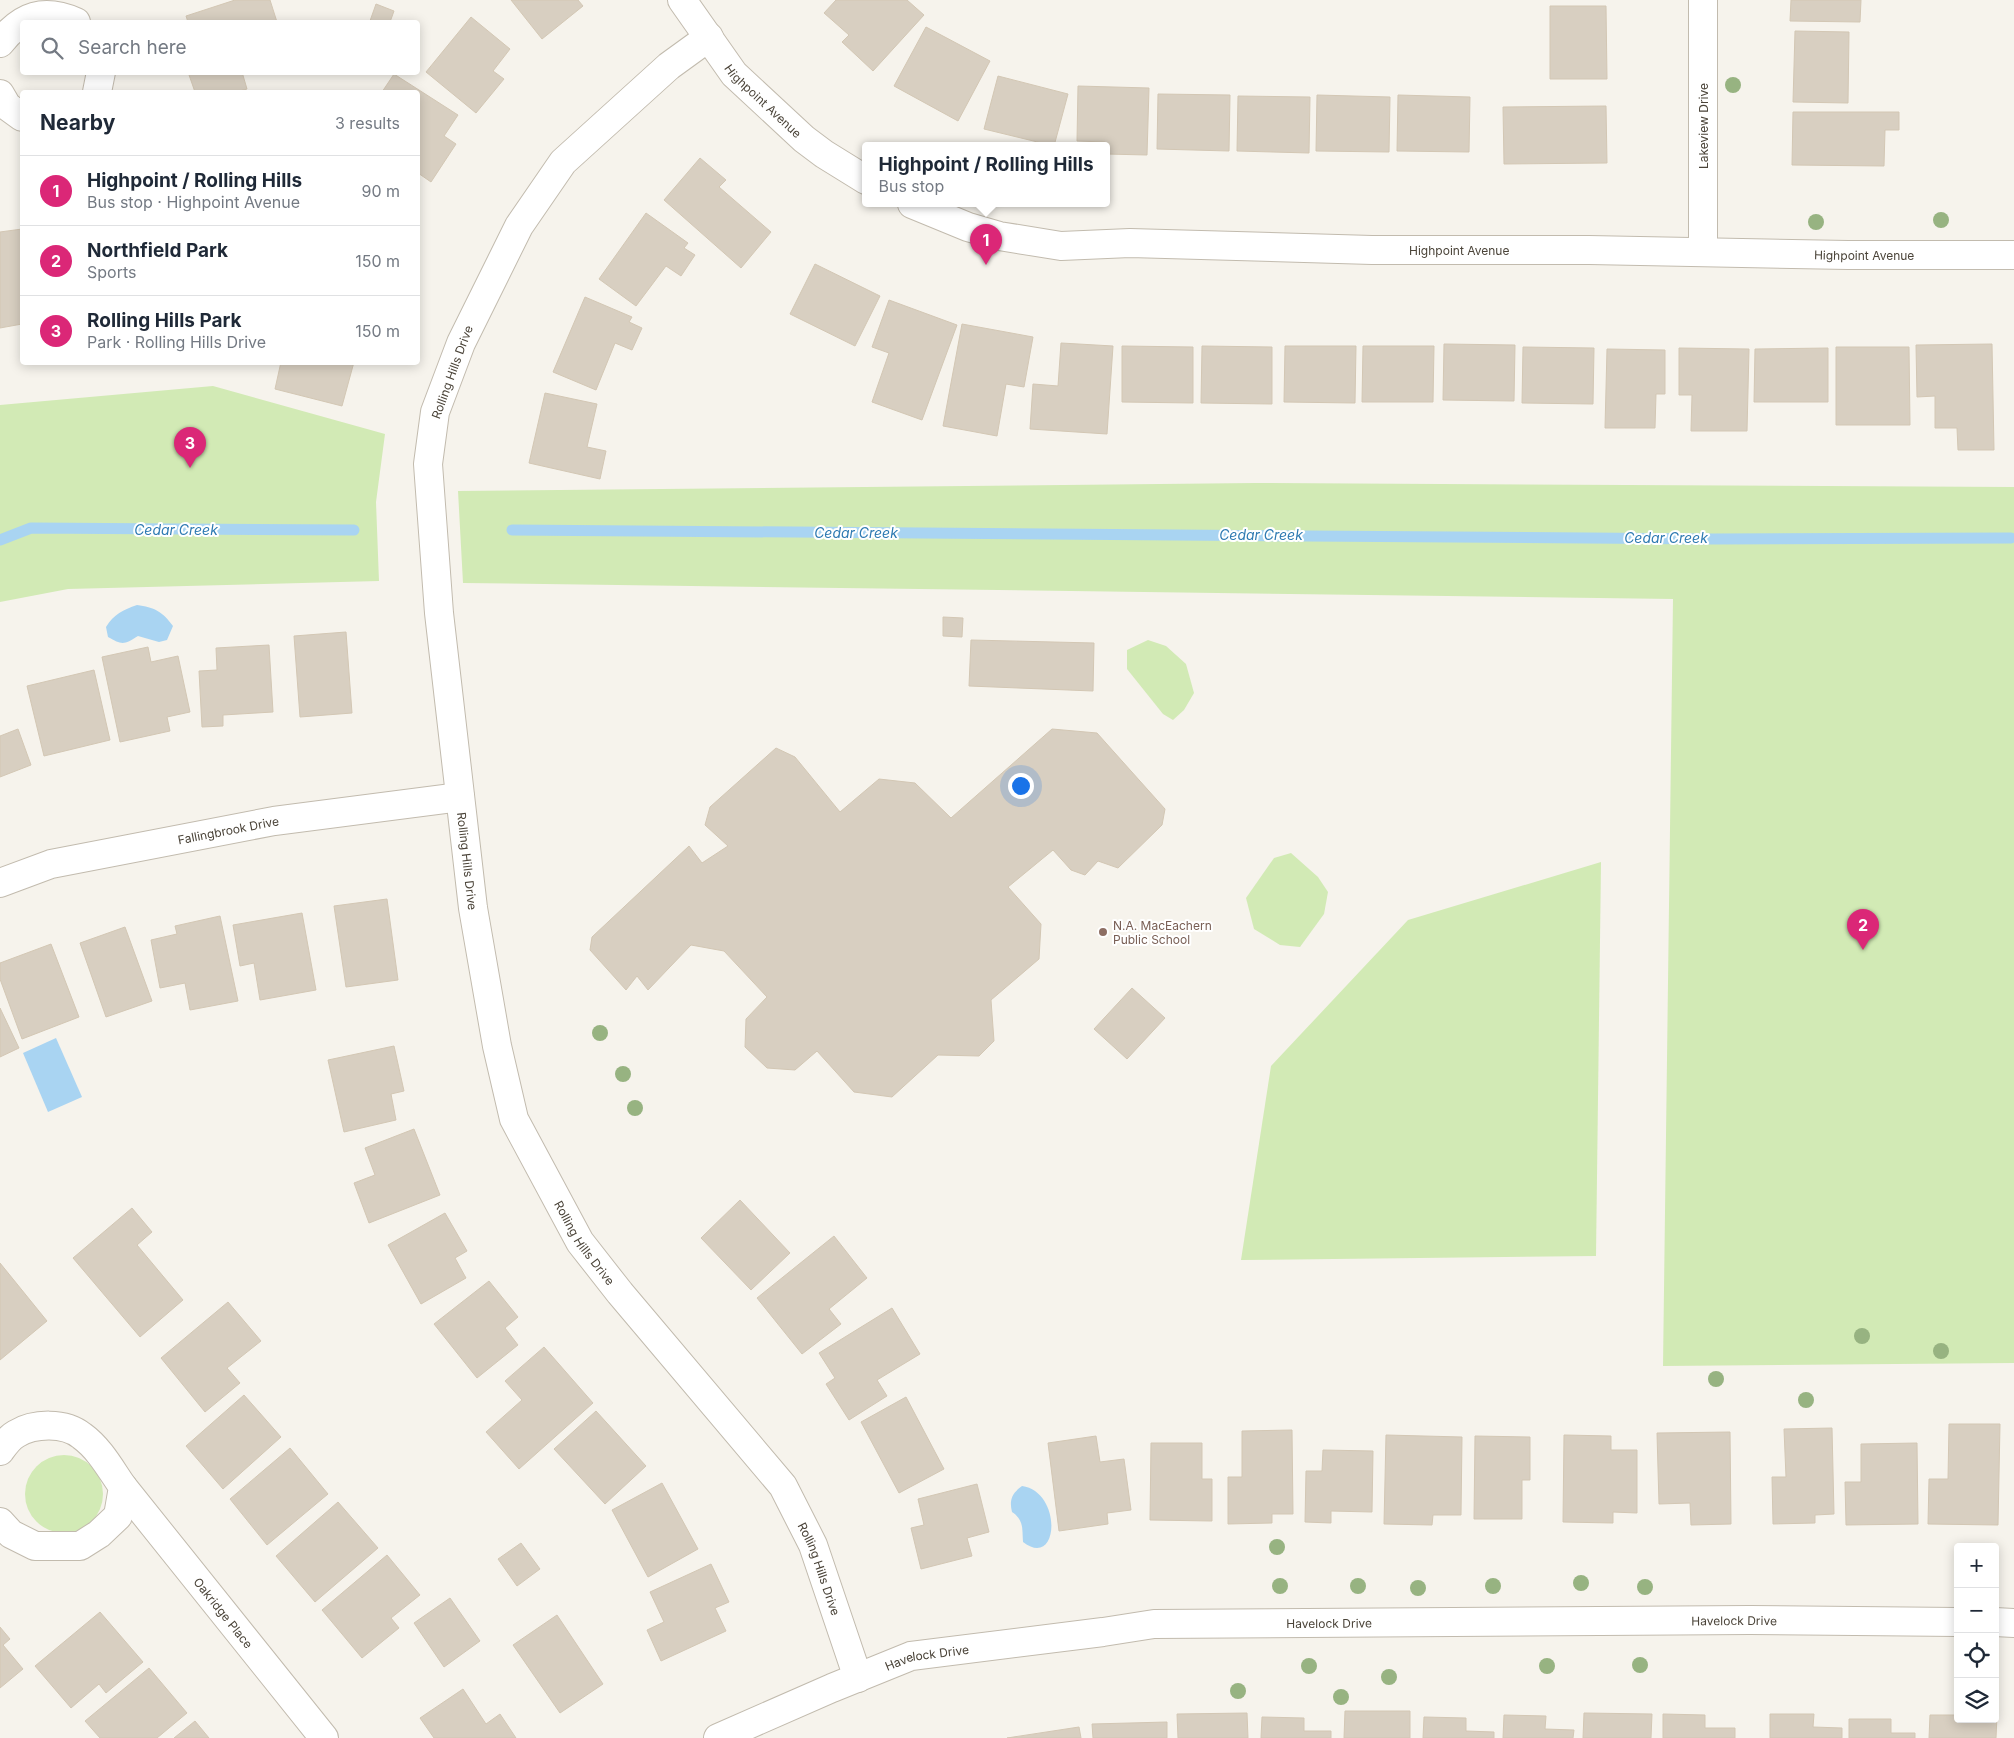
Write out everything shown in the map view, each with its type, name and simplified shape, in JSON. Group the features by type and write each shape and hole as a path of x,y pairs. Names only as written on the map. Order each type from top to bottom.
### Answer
{"street":[{"name":"Highpoint Avenue","path":"682,0 734,74 804,139 862,178"},
{"name":"Lakeview Drive","path":"1704,0 1704,252"},
{"path":"24,20 42,14 60,15 71,20"},
{"path":"0,43 10,29 20,23"},
{"name":"Rolling Hills Drive","path":"708,37 664,70 563,162 519,226 488,285 461,343 435,412 428,464 442,643 473,908 497,1046 514,1119 580,1242 620,1293 783,1486 813,1546 858,1678"},
{"path":"97,90 100,75"},
{"path":"0,94 7,106 20,116"},
{"name":"Highpoint Avenue","path":"920,207 999,236 1061,246 1130,243 1363,249 1590,250 1848,255 2014,254"},
{"name":"Fallingbrook Drive","path":"0,883 51,864 274,821 460,797"},
{"name":"Oakridge Place","path":"0,1451 7,1440 17,1433 36,1426 64,1427 81,1434 96,1448 123,1488 324,1738"},
{"path":"0,1522 11,1534 35,1546 80,1546 98,1534 118,1516 123,1488"},
{"name":"Havelock Drive","path":"718,1738 911,1656 1154,1624 1743,1620 1954,1622"},
{"path":"1999,1622 2014,1623"}],"green space":[{"path":"213,386 385,434 376,502 379,581 68,589 0,602 0,405"},
{"path":"1255,483 2014,487 2014,1363 1663,1366 1673,599 463,583 458,491"},
{"path":"1148,640 1166,646 1186,664 1194,693 1184,710 1173,720 1163,714 1127,669 1127,650"},
{"path":"1291,853 1318,877 1328,892 1324,914 1300,947 1280,945 1254,929 1246,898 1274,858"},
{"path":"1601,862 1596,1256 1241,1260 1271,1066 1408,920"},
{"path":"64,1455 79,1458 96,1472 100,1479 103,1494 100,1509 86,1526 79,1530 64,1533 49,1530 32,1516 28,1509 25,1494 28,1479 42,1462 49,1458"}],"water":[{"path":"137,605 158,611 169,621 173,626 167,640 159,642 138,636 123,643 108,637 106,627 112,619 123,611"},
{"path":"56,1038 82,1097 48,1112 23,1053"},
{"path":"1022,1486 1035,1491 1045,1501 1050,1514 1051,1527 1049,1538 1044,1546 1035,1548 1023,1542 1019,1518 1012,1512 1012,1497"}],"building":[{"path":"235,0 270,0 276,20 187,20 186,16"},
{"path":"511,0 578,0 583,6 542,39"},
{"path":"836,0 907,0 924,15 873,71 842,42 849,35 824,13"},
{"path":"1791,0 1861,0 1860,22 1790,21"},
{"path":"376,4 394,11 391,20 370,20"},
{"path":"1550,6 1606,6 1607,79 1550,79"},
{"path":"471,17 510,49 493,71 504,79 476,113 426,72"},
{"path":"926,27 990,61 958,121 894,86"},
{"path":"1795,31 1849,32 1848,103 1793,102"},
{"path":"189,75 243,75 247,89 243,90 194,90"},
{"path":"393,75 396,75 419,90 383,90"},
{"path":"998,76 1068,94 1055,142 1038,142 984,129"},
{"path":"1078,86 1149,88 1147,155 1110,154 1110,142 1077,141"},
{"path":"420,91 458,115 444,136 456,144 431,182 420,174"},
{"path":"1158,94 1230,95 1229,151 1157,149"},
{"path":"1317,95 1390,97 1389,152 1316,151"},
{"path":"1398,95 1470,97 1469,152 1397,151"},
{"path":"1238,96 1310,97 1309,153 1237,151"},
{"path":"1606,106 1607,163 1504,164 1503,107"},
{"path":"1793,112 1899,112 1899,130 1885,130 1884,166 1792,165"},
{"path":"700,158 726,180 719,187 771,232 741,268 664,200"},
{"path":"646,213 688,243 684,248 695,255 681,276 666,266 636,306 599,279"},
{"path":"20,229 20,324 0,328 0,232"},
{"path":"815,264 880,296 855,346 790,314"},
{"path":"585,297 632,317 629,322 642,328 632,350 615,343 596,390 553,372"},
{"path":"889,300 957,325 922,420 872,402 889,353 872,347"},
{"path":"962,324 1033,337 1024,387 1006,384 997,436 943,426"},
{"path":"1061,343 1113,346 1107,434 1030,429 1033,384 1058,386"},
{"path":"1444,344 1515,345 1514,401 1443,400"},
{"path":"1992,344 1994,450 1958,450 1957,428 1935,428 1935,396 1917,397 1916,345"},
{"path":"1122,346 1193,347 1193,403 1122,402"},
{"path":"1202,346 1272,347 1272,404 1201,403"},
{"path":"1285,346 1356,346 1355,403 1284,402"},
{"path":"1363,346 1434,346 1433,402 1362,402"},
{"path":"1523,347 1594,348 1593,404 1522,403"},
{"path":"1836,347 1909,347 1910,425 1836,425"},
{"path":"1679,348 1749,349 1747,431 1691,431 1692,395 1679,395"},
{"path":"1828,348 1828,402 1754,402 1755,349"},
{"path":"1607,349 1665,350 1665,394 1656,394 1655,428 1605,428"},
{"path":"280,365 353,365 342,406 275,389"},
{"path":"545,393 597,404 587,447 606,451 600,479 529,463"},
{"path":"943,617 963,618 962,637 943,636"},
{"path":"346,632 352,713 300,717 294,636"},
{"path":"971,640 1094,643 1093,691 969,686"},
{"path":"269,645 273,712 223,715 223,726 202,727 199,671 217,670 216,648"},
{"path":"148,647 151,662 178,656 190,712 167,717 170,731 120,742 102,657"},
{"path":"94,670 110,740 44,756 27,686"},
{"path":"18,729 31,765 0,777 0,736"},
{"path":"1052,729 1097,733 1165,809 1162,825 1118,868 1098,861 1085,875 1071,870 1053,850 1008,887 1041,924 1039,959 991,1000 994,1041 979,1056 938,1055 892,1097 854,1092 817,1051 795,1070 767,1068 745,1047 746,1019 767,997 724,951 691,945 648,990 637,976 626,990 590,950 592,937 689,846 702,863 728,846 705,825 710,807 776,748 795,757 840,812 879,779 915,783 951,818"},
{"path":"387,899 398,980 346,987 334,906"},
{"path":"302,913 316,990 260,1000 254,963 240,966 233,925"},
{"path":"220,916 238,1001 190,1010 185,983 160,988 151,940 177,934 175,926"},
{"path":"125,927 152,1001 106,1017 80,943"},
{"path":"51,944 79,1017 22,1039 0,979 0,963"},
{"path":"1132,988 1165,1018 1127,1059 1094,1029"},
{"path":"0,1008 19,1048 0,1057"},
{"path":"394,1046 404,1091 391,1094 396,1120 344,1132 328,1060"},
{"path":"414,1129 440,1195 369,1223 354,1183 375,1175 365,1148"},
{"path":"740,1200 790,1253 751,1290 701,1238"},
{"path":"132,1208 152,1232 137,1245 183,1300 140,1337 73,1258"},
{"path":"445,1213 467,1251 455,1258 466,1278 421,1304 388,1245"},
{"path":"834,1236 867,1278 829,1309 841,1324 802,1354 757,1298"},
{"path":"0,1263 47,1321 0,1360"},
{"path":"489,1281 518,1317 505,1328 518,1345 477,1378 434,1324"},
{"path":"228,1302 261,1341 227,1368 240,1383 205,1412 161,1358"},
{"path":"892,1308 920,1354 877,1380 887,1396 849,1420 826,1384 835,1378 819,1353"},
{"path":"544,1347 593,1403 519,1469 486,1432 522,1400 505,1381"},
{"path":"244,1395 281,1437 223,1489 186,1446"},
{"path":"906,1397 944,1469 899,1493 861,1422"},
{"path":"596,1411 646,1466 605,1504 554,1449"},
{"path":"1949,1424 2000,1424 1998,1525 1928,1524 1929,1479 1948,1479"},
{"path":"1832,1428 1834,1514 1815,1515 1815,1523 1773,1524 1772,1477 1786,1477 1784,1429"},
{"path":"1292,1430 1293,1514 1272,1514 1272,1523 1228,1524 1228,1477 1242,1477 1242,1431"},
{"path":"1730,1432 1731,1524 1691,1525 1690,1503 1659,1504 1657,1433"},
{"path":"1386,1435 1462,1437 1461,1515 1433,1515 1432,1525 1384,1524"},
{"path":"1564,1435 1611,1436 1611,1450 1637,1450 1637,1513 1613,1512 1613,1523 1563,1522"},
{"path":"1096,1436 1100,1462 1124,1459 1131,1510 1107,1513 1108,1524 1059,1531 1048,1443"},
{"path":"1475,1436 1530,1437 1530,1480 1522,1480 1522,1519 1474,1519"},
{"path":"1151,1443 1202,1443 1202,1479 1212,1479 1212,1521 1150,1520"},
{"path":"1917,1443 1918,1524 1846,1525 1845,1482 1861,1482 1861,1444"},
{"path":"290,1448 328,1494 267,1545 230,1499"},
{"path":"1323,1450 1373,1451 1372,1512 1331,1511 1331,1523 1305,1522 1306,1471 1322,1471"},
{"path":"662,1483 698,1549 648,1577 612,1510"},
{"path":"977,1484 989,1532 967,1538 972,1556 921,1569 911,1528 924,1525 918,1499"},
{"path":"338,1502 378,1548 315,1602 276,1556"},
{"path":"521,1543 540,1569 517,1586 498,1559"},
{"path":"387,1555 420,1595 391,1618 399,1628 362,1658 322,1610"},
{"path":"711,1564 729,1602 715,1608 726,1631 661,1661 647,1630 664,1622 650,1592"},
{"path":"450,1598 480,1641 444,1667 414,1623"},
{"path":"100,1612 143,1662 106,1693 99,1684 71,1708 35,1666"},
{"path":"557,1615 603,1684 560,1713 513,1645"},
{"path":"0,1627 10,1639 3,1645 23,1669 0,1688"},
{"path":"149,1668 187,1713 157,1738 100,1738 85,1721"},
{"path":"463,1689 486,1724 500,1714 516,1738 434,1738 420,1718"},
{"path":"1345,1711 1410,1711 1410,1738 1344,1738"},
{"path":"1247,1713 1248,1738 1178,1738 1177,1714"},
{"path":"1584,1713 1652,1714 1651,1738 1583,1738"},
{"path":"1663,1714 1705,1715 1705,1728 1735,1728 1735,1738 1663,1738"},
{"path":"1770,1714 1814,1714 1813,1727 1842,1728 1842,1738 1770,1738"},
{"path":"1504,1715 1546,1716 1545,1729 1574,1730 1573,1738 1503,1738"},
{"path":"1930,1715 1954,1715 1954,1723 1997,1723 1996,1738 1929,1738"},
{"path":"1262,1717 1304,1718 1304,1731 1331,1731 1331,1738 1261,1738"},
{"path":"1424,1717 1466,1718 1466,1731 1494,1732 1494,1738 1423,1738"},
{"path":"1849,1719 1891,1719 1891,1733 1915,1733 1915,1738 1849,1738"},
{"path":"195,1721 209,1738 174,1738"},
{"path":"1167,1722 1167,1738 1093,1738 1092,1724"},
{"path":"1079,1727 1081,1738 1007,1738"}],"waterway":[{"name":"Cedar Creek","path":"0,540 31,528 354,530"},
{"name":"Cedar Creek","path":"512,530 1713,539 2011,538"}],"place":[{"name":"Highpoint / Rolling Hills","path":"986,265"},
{"name":"Rolling Hills Park","path":"190,468"},
{"name":"N.A. MacEachern Public School","path":"1103,932"},
{"name":"Northfield Park","path":"1863,950"}]}
